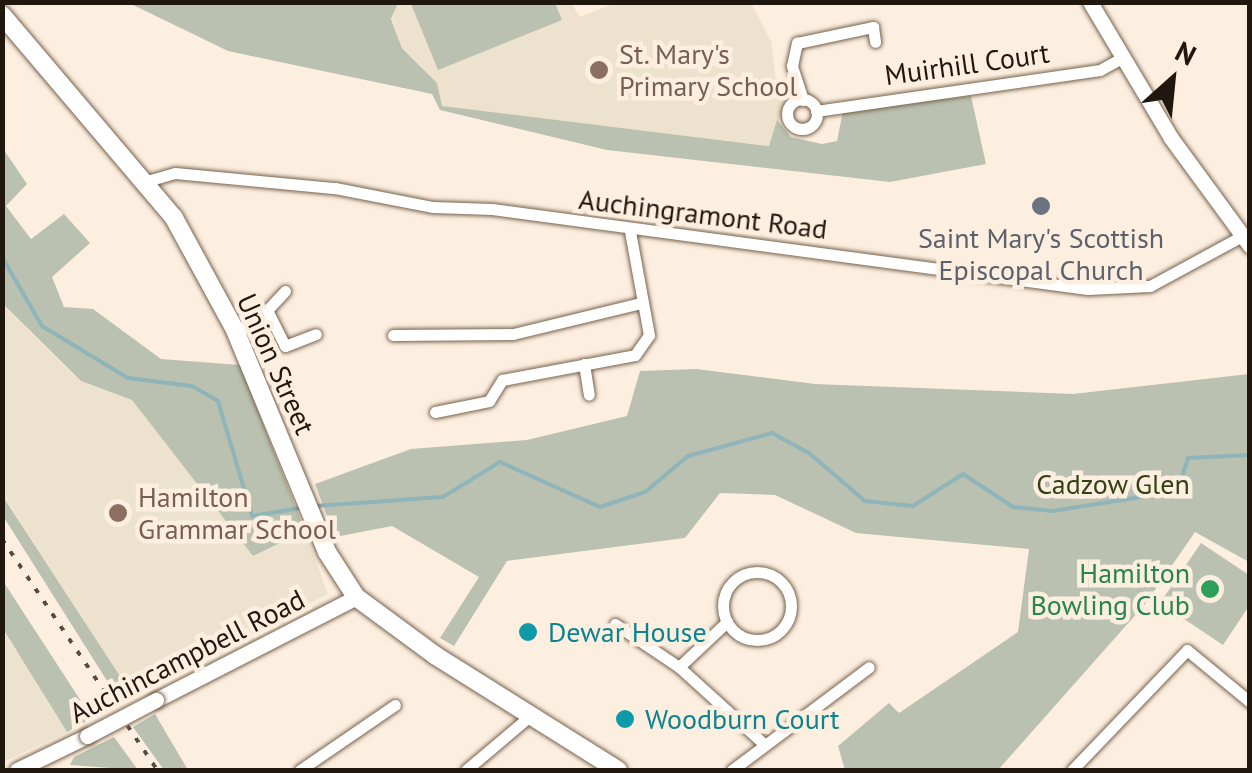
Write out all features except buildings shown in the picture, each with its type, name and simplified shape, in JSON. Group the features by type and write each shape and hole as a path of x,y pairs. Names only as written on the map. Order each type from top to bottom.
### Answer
{"main road":[{"name":"Union Street","path":"2,14 148,181 235,330 316,530 356,597 618,770"}],"street":[{"path":"1090,2 1122,58 1247,237"},
{"name":"Muirhill Court","path":"876,42 873,27 797,43 792,66 803,100 789,108 792,125 810,127 816,111 1100,70 1122,58"},
{"path":"803,100 816,111"},
{"name":"Auchingramont Road","path":"148,181 174,173 335,188 1024,284 1129,291 1247,237"},
{"path":"435,412 489,401 502,380 635,355 649,334 630,231"},
{"path":"285,291 268,304 270,318 286,346 316,334"},
{"path":"393,334 513,334 641,304"},
{"path":"235,330 270,318"},
{"path":"584,364 589,395"},
{"path":"770,575 788,591 790,614 778,634 756,640 727,622 724,599 737,579 770,575"},
{"name":"Auchincampbell Road","path":"17,770 356,597"},
{"path":"679,667 727,622"},
{"path":"615,624 679,667 764,744"},
{"path":"1072,770 1186,650 1250,702"},
{"path":"732,770 870,667"},
{"path":"300,770 395,705"},
{"path":"466,770 531,715"},
{"path":"42,758 54,770"}],"shaded area":[{"name":"St. Mary's Primary School","path":"398,2 571,3 580,17 615,3 751,3 771,41 776,81 788,100 770,146 441,106 437,83 402,47 392,19"},
{"name":"Hamilton Grammar School","path":"2,304 80,381 132,400 253,556 305,531 328,594 133,696 3,495"},
{"path":"2,629 67,732 3,762 2,762"}],"green space":[{"path":"129,3 398,3 391,19 402,48 437,83 442,106 769,146 777,120 791,137 822,144 837,141 843,111 971,96 986,164 890,182 607,150 440,110 432,94 228,51"},
{"path":"555,3 562,20 438,70 411,4"},
{"path":"2,147 27,184 6,206 31,239 64,214 90,243 52,277 64,307 93,309 161,359 240,365 305,531 253,556 132,400 81,381 3,304"},
{"name":"Cadzow Glen","path":"696,369 815,384 1073,394 1249,374 1249,562 1195,532 1146,603 998,770 845,770 838,746 889,703 899,713 1018,632 1029,549 856,533 775,495 720,493 685,538 507,561 454,646 440,638 479,577 392,526 335,537 315,484 411,449 527,440 627,416 640,371"},
{"path":"2,495 133,696 121,703 3,516"},
{"name":"Hamilton Bowling Club","path":"1201,543 1249,575 1249,606 1223,645 1160,603"},
{"path":"3,581 92,718 67,732 3,629"},
{"path":"155,714 188,770 164,770 133,727"},
{"path":"114,737 138,770 70,765 74,757"}],"waterway":[{"path":"2,257 42,326 128,378 192,386 218,401 252,516 300,508"},
{"path":"315,506 443,497 500,462 600,507 645,492 688,456 772,433 809,453 865,501 913,506 963,474 1013,507 1053,511 1147,496 1182,477 1188,458 1250,455"}],"railway":[{"path":"2,539 157,770"}],"place":[{"name":"St. Mary's Primary School","path":"599,70"},
{"name":"Saint Mary's Scottish Episcopal Church","path":"1041,206"},
{"name":"Hamilton Grammar School","path":"118,513"},
{"name":"Hamilton Bowling Club","path":"1210,589"},
{"name":"Dewar House","path":"528,632"},
{"name":"Woodburn Court","path":"625,719"}]}
